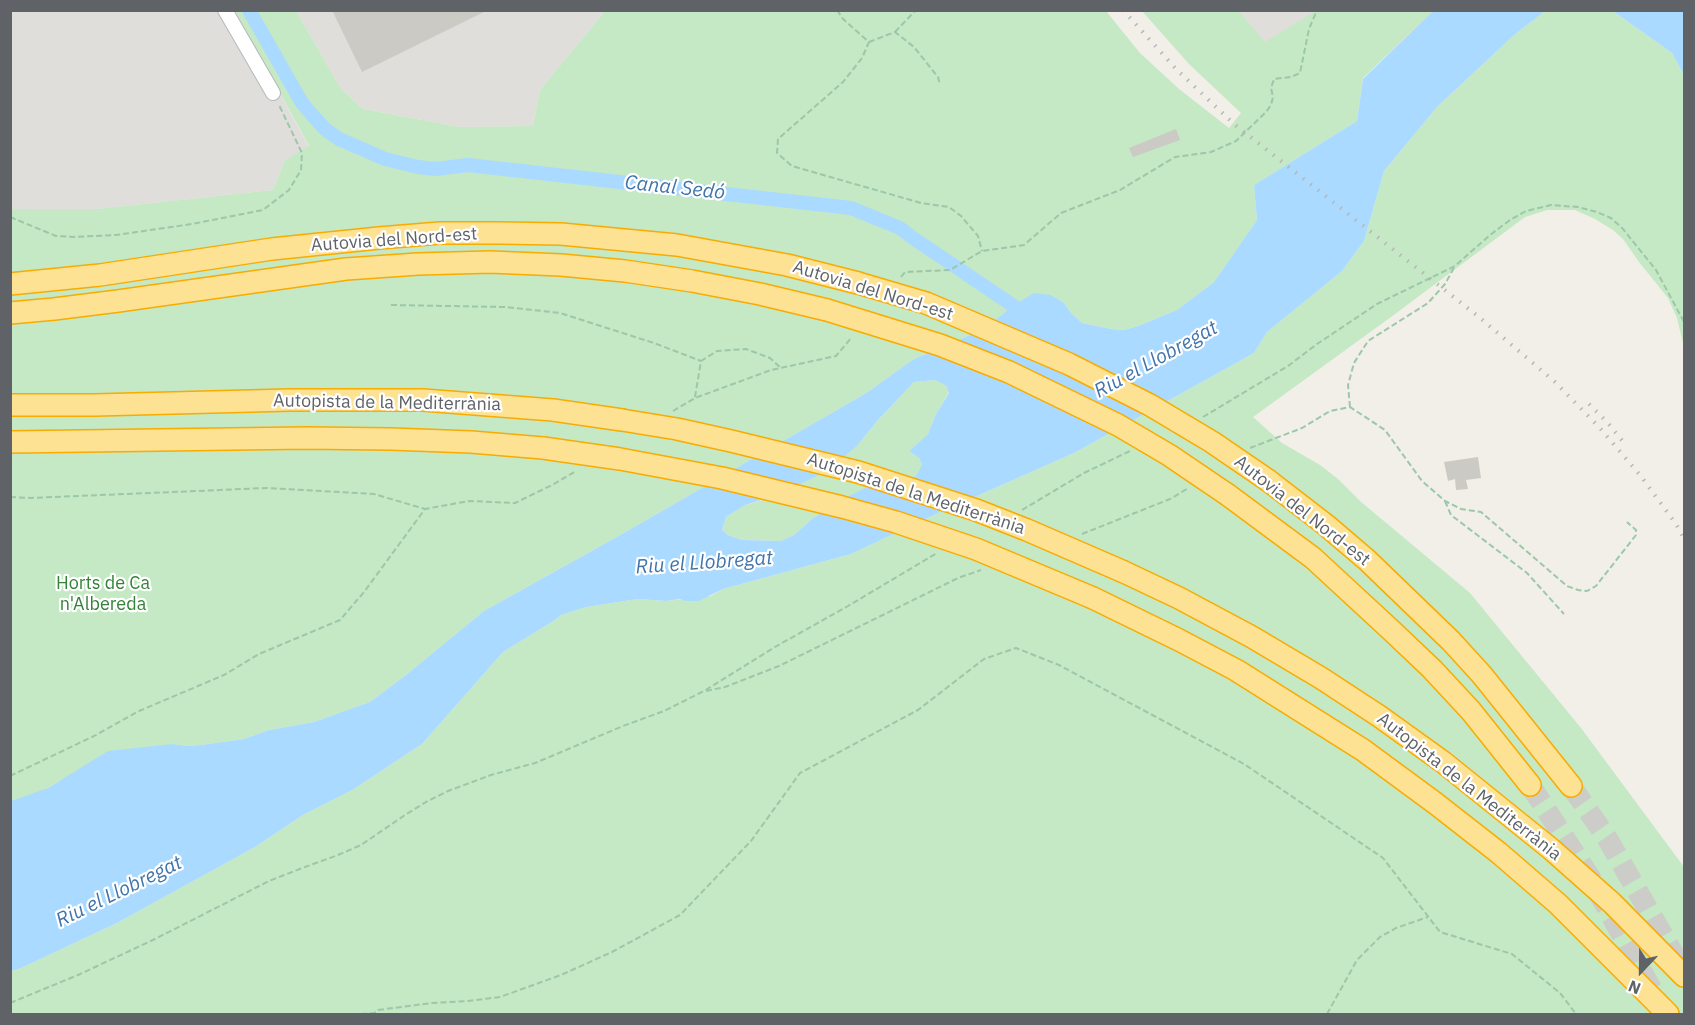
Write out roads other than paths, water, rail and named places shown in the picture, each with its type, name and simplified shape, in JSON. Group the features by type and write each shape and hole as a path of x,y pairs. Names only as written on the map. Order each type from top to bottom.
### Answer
{"highway":[{"name":"Autovia del Nord-est","path":"10,284 77,278 272,249 440,233 499,232 561,234 677,245 787,265 926,303 1069,364 1212,442 1269,481 1367,560 1452,641 1571,786"},
{"name":"Autovia del Nord-est","path":"10,313 118,301 346,269 490,262 561,265 692,281 826,310 940,345 1009,372 1118,425 1169,455 1228,495 1313,558 1416,654 1471,711 1530,785"},
{"name":"Autopista de la Mediterrània","path":"10,405 364,400 481,403 553,410 677,429 785,453 858,472 942,499 1017,526 1124,572 1179,598 1321,678 1379,716 1502,808 1612,903 1684,976"},
{"name":"Autopista de la Mediterrània","path":"10,442 306,438 471,442 543,448 630,460 712,476 842,507 896,522 976,549 1093,598 1179,640 1236,670 1372,757 1435,803 1541,889 1668,1014"}],"street":[{"path":"225,10 273,93"}],"water":[{"name":"Riu el Llobregat","path":"1433,11 1545,11 1513,36 1437,107 1384,171 1364,241 1342,271 1267,332 1254,353 1074,453 851,554 723,589 699,601 638,599 586,607 561,615 503,652 422,744 354,789 303,815 255,847 117,923 11,971 11,801 48,788 108,751 173,744 201,745 244,739 269,730 314,722 370,702 484,611 868,392 912,360 986,328 1011,307 1034,293 1051,295 1063,302 1082,323 1111,329 1124,330 1138,326 1177,310 1214,282 1257,220 1254,185 1357,121 1363,79","holes":["935,380 947,386 949,393 936,414 928,434 909,451 919,458 922,464 912,479 865,488 840,501 811,520 794,535 781,541 742,540 722,530 726,517 745,505 777,495 827,471 857,446 914,382"]},
{"path":"1613,11 1684,11 1684,75 1672,53"}],"waterway":[{"name":"Canal Sedó","path":"249,10 302,103 314,117 339,139 385,159 435,169 468,165 851,208 900,228 1027,315"}],"tunnel":[{"path":"1530,785 1590,877 1657,999"},
{"path":"1571,786 1607,838 1684,972"}],"railway":[{"path":"1123,10 1177,70 1234,124 1479,317 1555,382 1599,427 1640,475 1684,538"},
{"path":"1589,404 1625,444"}],"park label":[{"name":"Horts de Ca n'Albereda","path":"103,594"}]}
